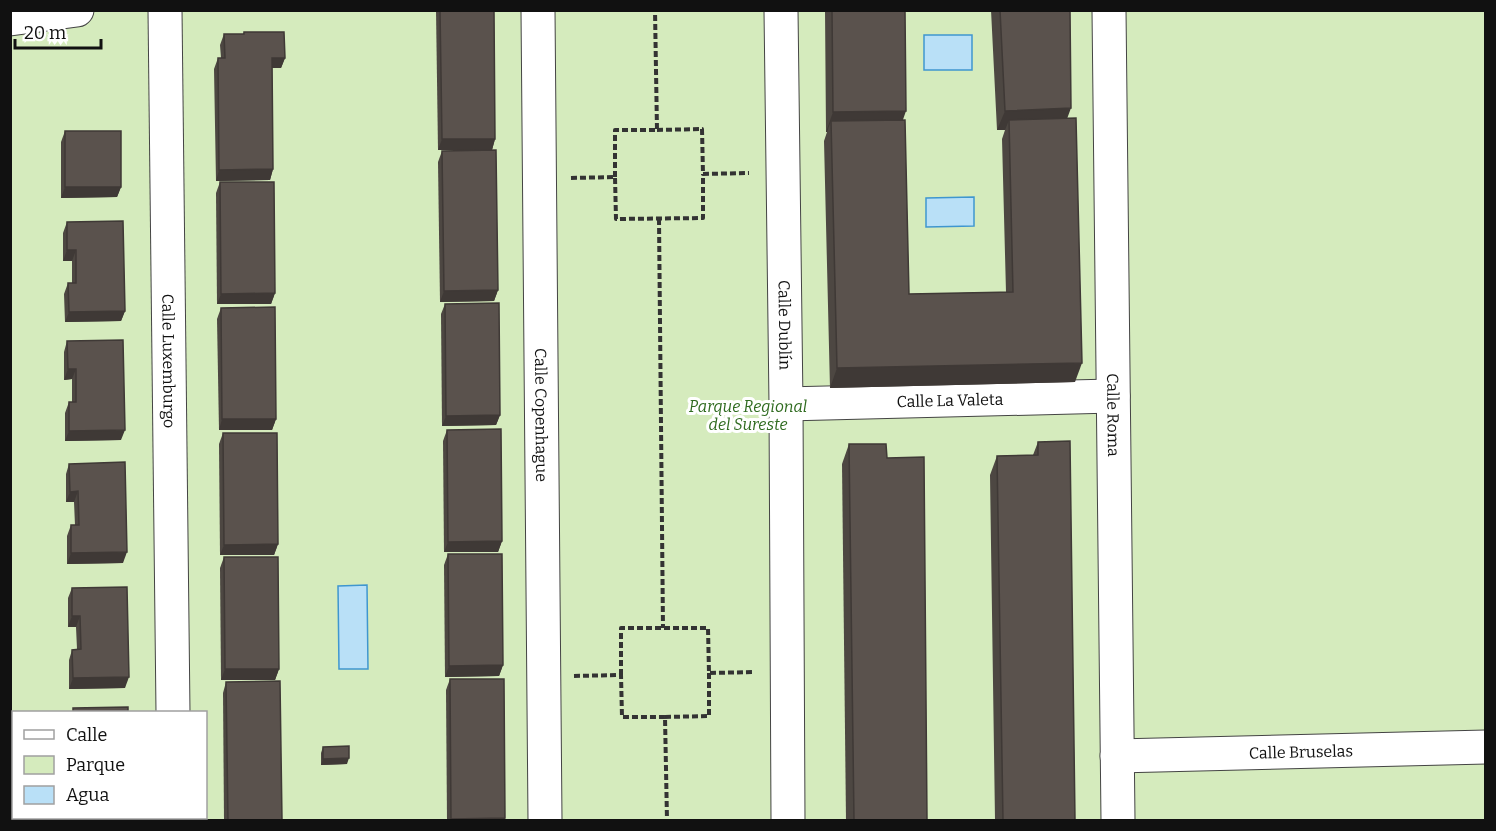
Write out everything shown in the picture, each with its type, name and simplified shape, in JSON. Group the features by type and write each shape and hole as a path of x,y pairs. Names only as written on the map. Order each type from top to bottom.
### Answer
{"street":[{"path":"10,19 77,10"},
{"name":"Calle Luxemburgo","path":"165,10 173,711"},
{"name":"Calle Copenhague","path":"538,10 545,820"},
{"name":"Calle Dublín","path":"781,10 788,820"},
{"name":"Calle Roma","path":"1108,10 1118,820"},
{"name":"Calle La Valeta","path":"786,404 1113,396"},
{"name":"Calle Bruselas","path":"1117,756 1485,747"}],"path":[{"path":"655,10 657,130"},
{"path":"702,129 704,218 616,219 615,130 657,130 702,129"},
{"path":"703,174 748,173"},
{"path":"568,178 615,177"},
{"path":"659,219 663,628"},
{"path":"621,628 663,628 708,628 709,716 622,717 621,628"},
{"path":"709,673 754,672"},
{"path":"574,676 621,675"},
{"path":"665,717 667,820"}],"green space":[{"name":"Parque Regional del Sureste","path":"10,11 1485,11 1485,820 11,820"}],"water":[{"path":"924,35 972,35 972,70 924,70"},
{"path":"974,197 974,226 926,227 926,198"},
{"path":"367,585 368,669 339,669 338,586"}],"building":[{"path":"440,10 494,10 495,139 442,139"},
{"path":"832,10 905,10 906,111 833,112"},
{"path":"1000,10 1070,10 1071,108 1005,111"},
{"path":"244,32 284,32 285,58 272,58 273,169 219,170 218,58 225,58 224,34 244,34"},
{"path":"1076,118 1082,363 837,368 831,121 905,120 909,294 1013,292 1009,120"},
{"path":"65,131 121,131 121,187 65,187"},
{"path":"496,150 498,290 444,291 442,151"},
{"path":"220,182 274,182 275,293 221,294"},
{"path":"123,221 125,311 69,312 68,283 76,283 76,250 67,250 67,222"},
{"path":"499,303 500,415 446,416 445,304"},
{"path":"275,307 276,419 222,419 221,308"},
{"path":"123,340 125,430 69,431 69,402 76,402 76,369 68,369 67,341"},
{"path":"501,429 502,541 448,542 447,430"},
{"path":"223,433 277,433 278,544 224,545"},
{"path":"1070,441 1075,820 1003,820 997,456 1038,455 1038,442"},
{"path":"849,444 886,444 887,458 924,457 927,820 854,820"},
{"path":"125,462 127,552 71,553 71,525 79,525 78,491 70,492 69,464"},
{"path":"448,554 502,554 503,665 449,666"},
{"path":"224,557 278,557 279,669 225,669"},
{"path":"127,587 129,677 73,678 72,650 81,649 80,616 72,616 72,588"},
{"path":"450,679 504,679 505,818 451,819"},
{"path":"280,681 282,820 228,820 226,682"},
{"path":"128,707 128,711 73,711 73,708"},
{"path":"349,746 349,758 323,759 323,747"}]}
